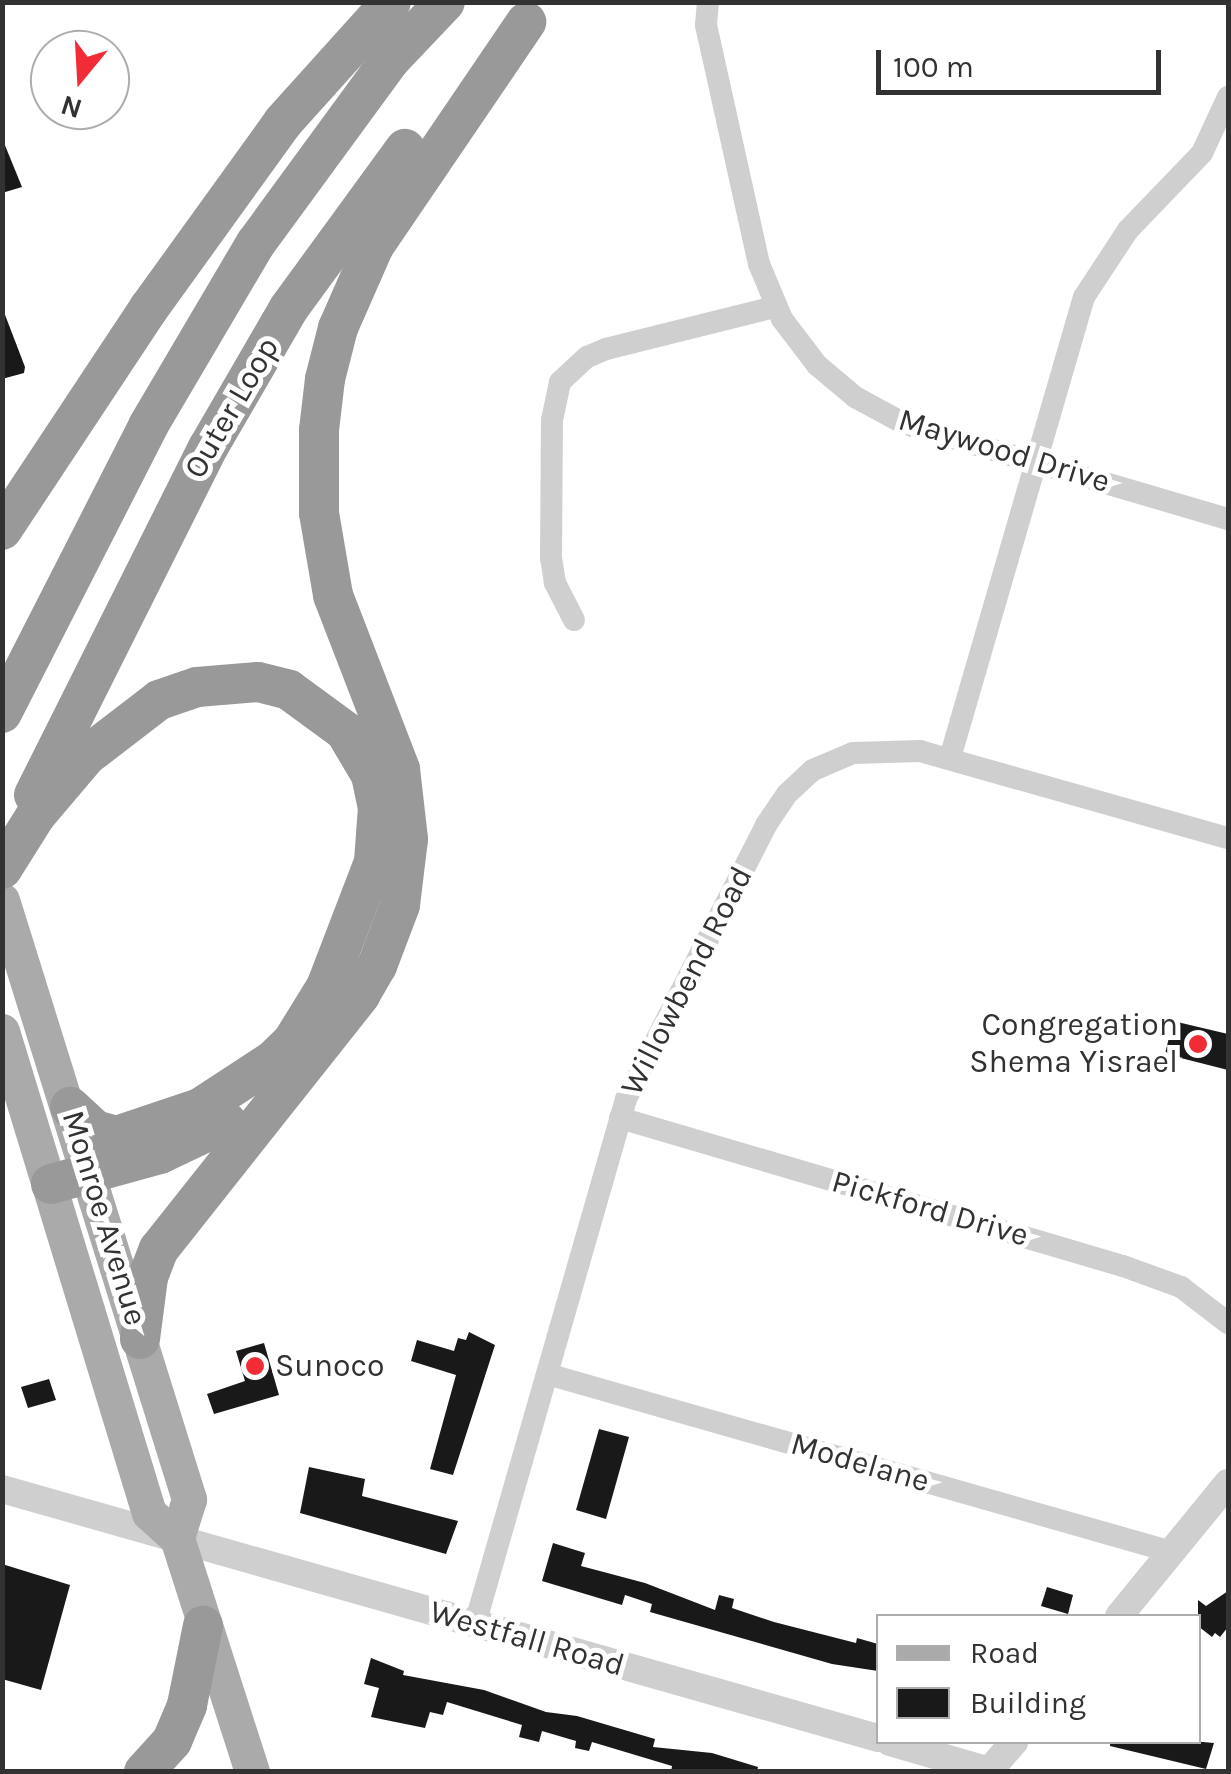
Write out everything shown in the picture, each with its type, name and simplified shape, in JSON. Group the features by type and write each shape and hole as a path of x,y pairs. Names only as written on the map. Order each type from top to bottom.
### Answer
{"highway":[{"path":"2,530 149,308 283,122 391,2"},
{"name":"Outer Loop","path":"3,712 148,426 256,242 389,61 445,2"},
{"path":"140,1339 148,1278 159,1249 297,1076 378,966 400,905 408,839 400,769 333,595 325,556 318,472 325,379 338,328 374,246 536,12"},
{"name":"Outer Loop","path":"34,808 208,446 289,308 405,150 536,12"},
{"path":"2,509 47,464"},
{"path":"2,869 34,808 125,722 159,700 223,681 258,682 289,690 319,709 361,753 378,807 374,862 362,900 326,987 292,1042 272,1061 200,1108 117,1136 95,1130 70,1107"},
{"path":"51,1184 178,1145 232,1119 297,1076"},
{"path":"144,1772 172,1742 187,1705 203,1626"}],"main road":[{"name":"Monroe Avenue","path":"2,900 91,1174 189,1499 177,1538"},
{"name":"Monroe Avenue","path":"2,1030 149,1512 177,1538 250,1766"}],"street":[{"name":"Maywood Drive","path":"708,2 706,25 759,264 776,306 817,366 880,412 1228,519"},
{"path":"950,758 1072,327 1095,276 1128,230 1202,152 1228,97"},
{"path":"574,620 555,583 551,558 552,420 560,382 586,357 606,349 776,306"},
{"name":"Willowbend Road","path":"476,1624 620,1118 660,1030 786,794 813,770 853,753 897,749 950,758 1228,838"},
{"name":"Pickford Drive","path":"620,1118 1122,1266 1180,1286 1228,1323"},
{"name":"Modelane","path":"548,1374 1172,1552"},
{"path":"1121,1614 1228,1483"},
{"name":"Westfall Road","path":"2,1488 876,1737"},
{"path":"897,1744 990,1771 1012,1744"}],"building":[{"path":"2,138 22,187 2,193"},
{"path":"2,307 25,367 24,373 2,379"},
{"name":"Congregation Shema Yisrael","path":"1173,1021 1228,1034 1228,1070 1165,1054"},
{"path":"469,1332 495,1345 453,1475 430,1469 456,1375 411,1361 417,1340 454,1351 458,1338 466,1340"},
{"name":"Sunoco","path":"264,1343 279,1395 214,1414 207,1394 245,1381 236,1351"},
{"path":"49,1379 56,1400 28,1408 21,1387"},
{"path":"599,1429 629,1437 606,1519 576,1510"},
{"path":"309,1467 365,1479 362,1496 458,1521 446,1554 300,1513"},
{"path":"553,1543 585,1553 581,1566 645,1583 715,1610 719,1595 734,1599 732,1608 774,1622 856,1643 857,1638 876,1643 876,1671 832,1664 650,1612 652,1604 625,1595 622,1605 542,1581"},
{"path":"2,1564 70,1585 41,1690 2,1679"},
{"path":"1047,1587 1073,1595 1068,1614 1041,1606"},
{"path":"1228,1591 1228,1627 1220,1637 1215,1633 1212,1637 1201,1628 1198,1600 1206,1606"},
{"path":"371,1658 404,1671 403,1675 484,1690 546,1712 577,1716 655,1739 653,1747 712,1753 758,1767 757,1772 671,1772 672,1766 592,1742 589,1751 575,1748 576,1741 542,1731 539,1742 519,1737 522,1725 447,1702 443,1715 430,1712 425,1728 371,1717 379,1688 364,1684"},
{"path":"1214,1743 1206,1769 1110,1744"}],"place":[{"name":"Congregation Shema Yisrael","path":"1198,1044"},
{"name":"Sunoco","path":"255,1366"}]}
